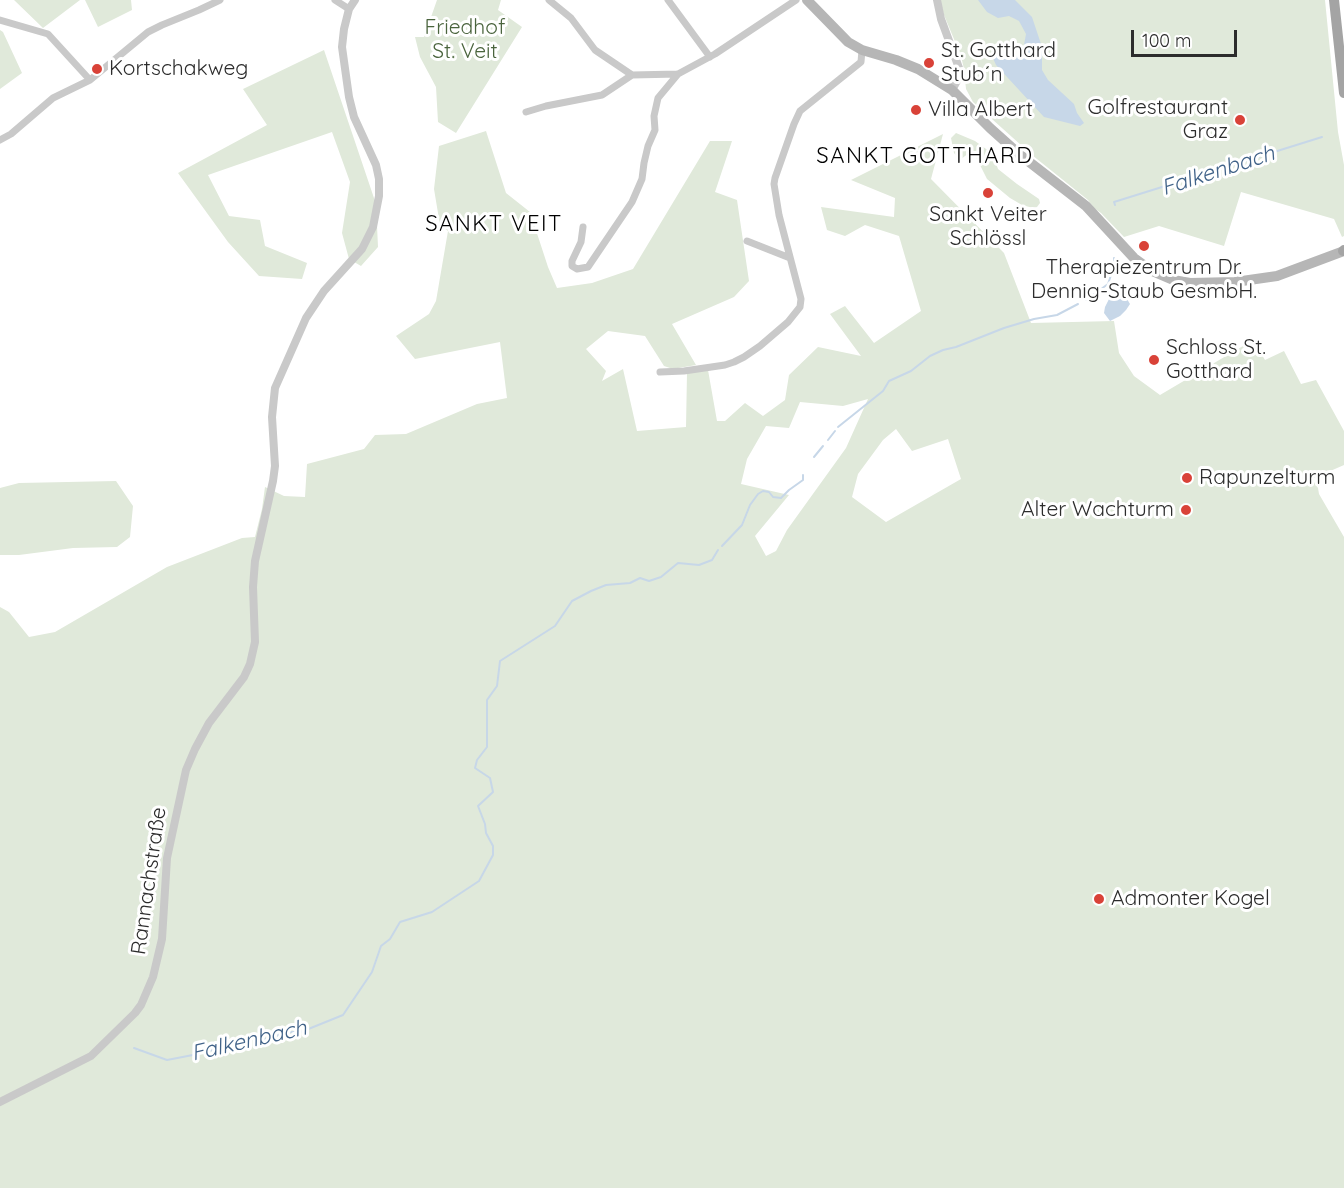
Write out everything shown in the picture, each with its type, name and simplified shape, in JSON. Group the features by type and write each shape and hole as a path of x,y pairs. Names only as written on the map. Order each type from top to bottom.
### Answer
{"main road":[{"path":"807,0 848,42 861,50 906,63 952,90 1013,149 1086,206 1134,258 1173,280 1203,284 1277,276 1344,251"},
{"path":"1334,0 1344,93"}],"street":[{"path":"0,140 11,134 53,98 90,80 148,32 220,0"},
{"path":"335,0 349,9"},
{"name":"Rannachstraße","path":"0,1102 92,1056 135,1013 153,977 162,939 167,858 186,770 209,723 244,676 250,664 255,642 253,587 255,561 275,465 273,408 275,388 306,318 324,291 362,249 373,227 379,196 379,179 376,165 354,117 342,47 349,9 355,0"},
{"path":"549,0 571,18 595,50 632,75"},
{"path":"668,0 710,57"},
{"path":"583,227 572,261 572,266 577,269 588,267 632,202 642,179 648,146 655,130 654,116 658,98 678,74 710,57 796,0"},
{"path":"937,0 941,19 959,68 958,79 952,90"},
{"path":"0,20 48,34 90,80"},
{"path":"660,372 684,371 734,362 752,352 788,322 800,307 801,299 779,214 775,178 800,111 861,62 861,50"},
{"path":"526,112 602,95 632,75 678,74"},
{"path":"747,242 790,258"}],"green space":[{"path":"14,0 80,0 43,28"},
{"path":"85,0 131,0 132,10 98,27"},
{"name":"Friedhof St. Veit","path":"437,0 501,0 498,10 522,27 456,133 438,122 436,87 420,57 415,37 424,37"},
{"path":"940,0 1325,0 1338,132 1344,165 1344,236 1342,237 1334,219 1241,192 1224,246 1159,226 1124,237 1088,200 1032,155 973,102 966,89 961,56"},
{"path":"0,30 22,73 0,89"},
{"path":"324,50 376,204 378,247 361,266 349,259 342,233 350,182 332,132 208,175 229,216 260,220 265,246 307,263 302,279 259,276 228,242 178,173 267,125 243,89"},
{"path":"486,131 506,193 530,212 557,288 592,283 633,269 710,141 732,141 715,192 737,200 749,281 734,297 672,324 696,365 673,369 664,366 645,336 608,331 586,349 606,371 602,381 623,369 637,431 686,427 687,373 708,370 717,421 725,421 745,403 763,416 785,400 789,375 818,347 861,356 830,314 845,306 874,343 921,311 899,236 865,225 845,236 827,230 821,207 894,217 895,198 851,180 943,134 931,179 1004,253 1031,323 1114,321 1119,353 1134,376 1160,395 1248,343 1254,352 1262,355 1265,360 1284,351 1301,384 1316,380 1344,431 1344,465 1312,479 1344,537 1344,1188 0,1188 0,607 9,612 29,637 55,632 167,567 242,538 255,537 265,487 284,496 305,497 307,464 364,449 375,435 406,434 477,404 507,398 500,342 415,359 396,336 429,314 436,301 448,231 440,225 434,189 439,146","holes":["868,399 846,448 787,530 776,551 766,556 755,536 789,495 741,484 747,459 766,426 789,428 800,402 843,406","896,429 912,451 948,439 961,479 886,522 852,497 858,474 883,440"]},
{"path":"956,133 975,141 993,154 998,169 1039,199 1040,203 1037,207 1022,205 1010,198 987,179 977,159 970,152 960,160 954,153 951,138"},
{"path":"116,481 133,506 130,537 117,547 73,548 19,555 0,555 0,488 19,483"}],"water":[{"path":"978,0 1015,0 1032,17 1042,47 1042,70 1048,80 1074,104 1084,123 1080,126 1044,117 996,65 993,55 1006,59 1019,55 1026,34 1019,21 1009,16 998,18 987,12"},
{"path":"1120,294 1130,304 1120,316 1110,321 1104,313 1110,297"}],"waterway":[{"name":"Falkenbach","path":"1115,205 1114,202 1322,137"},
{"name":"Falkenbach","path":"1086,300 1108,284 1114,258"},
{"name":"Falkenbach","path":"838,427 883,391 889,381 911,371 930,356 1004,328 1057,315 1078,304"},
{"name":"Falkenbach","path":"828,440 835,431"},
{"name":"Falkenbach","path":"814,457 823,446"},
{"name":"Falkenbach","path":"722,546 742,525 750,505 758,494 763,491 769,492 773,497 781,498 803,480 803,475"},
{"name":"Falkenbach","path":"134,1048 167,1060 252,1039 263,1040 288,1032 301,1032 343,1015 372,972 381,946 390,939 400,922 432,912 479,881 493,855 493,846 486,833 478,806 493,792 490,778 475,768 477,760 487,747 487,700 497,686 500,661 555,626 572,601 591,591 606,585 630,583 640,578 649,581 661,577 678,563 699,565 712,560 718,550"}],"place":[{"name":"St. Gotthard Stub´n","path":"929,63"},
{"name":"Kortschakweg","path":"97,69"},
{"name":"Villa Albert","path":"916,110"},
{"name":"Golfrestaurant Graz","path":"1240,120"},
{"name":"Sankt Veiter Schlössl","path":"988,193"},
{"name":"Therapiezentrum Dr. Dennig-Staub GesmbH.","path":"1144,246"},
{"name":"Schloss St. Gotthard","path":"1154,360"},
{"name":"Rapunzelturm","path":"1187,478"},
{"name":"Alter Wachturm","path":"1186,510"},
{"name":"Admonter Kogel","path":"1099,899"}],"district":[{"name":"SANKT GOTTHARD","path":"925,156"},
{"name":"SANKT VEIT","path":"494,224"}]}
